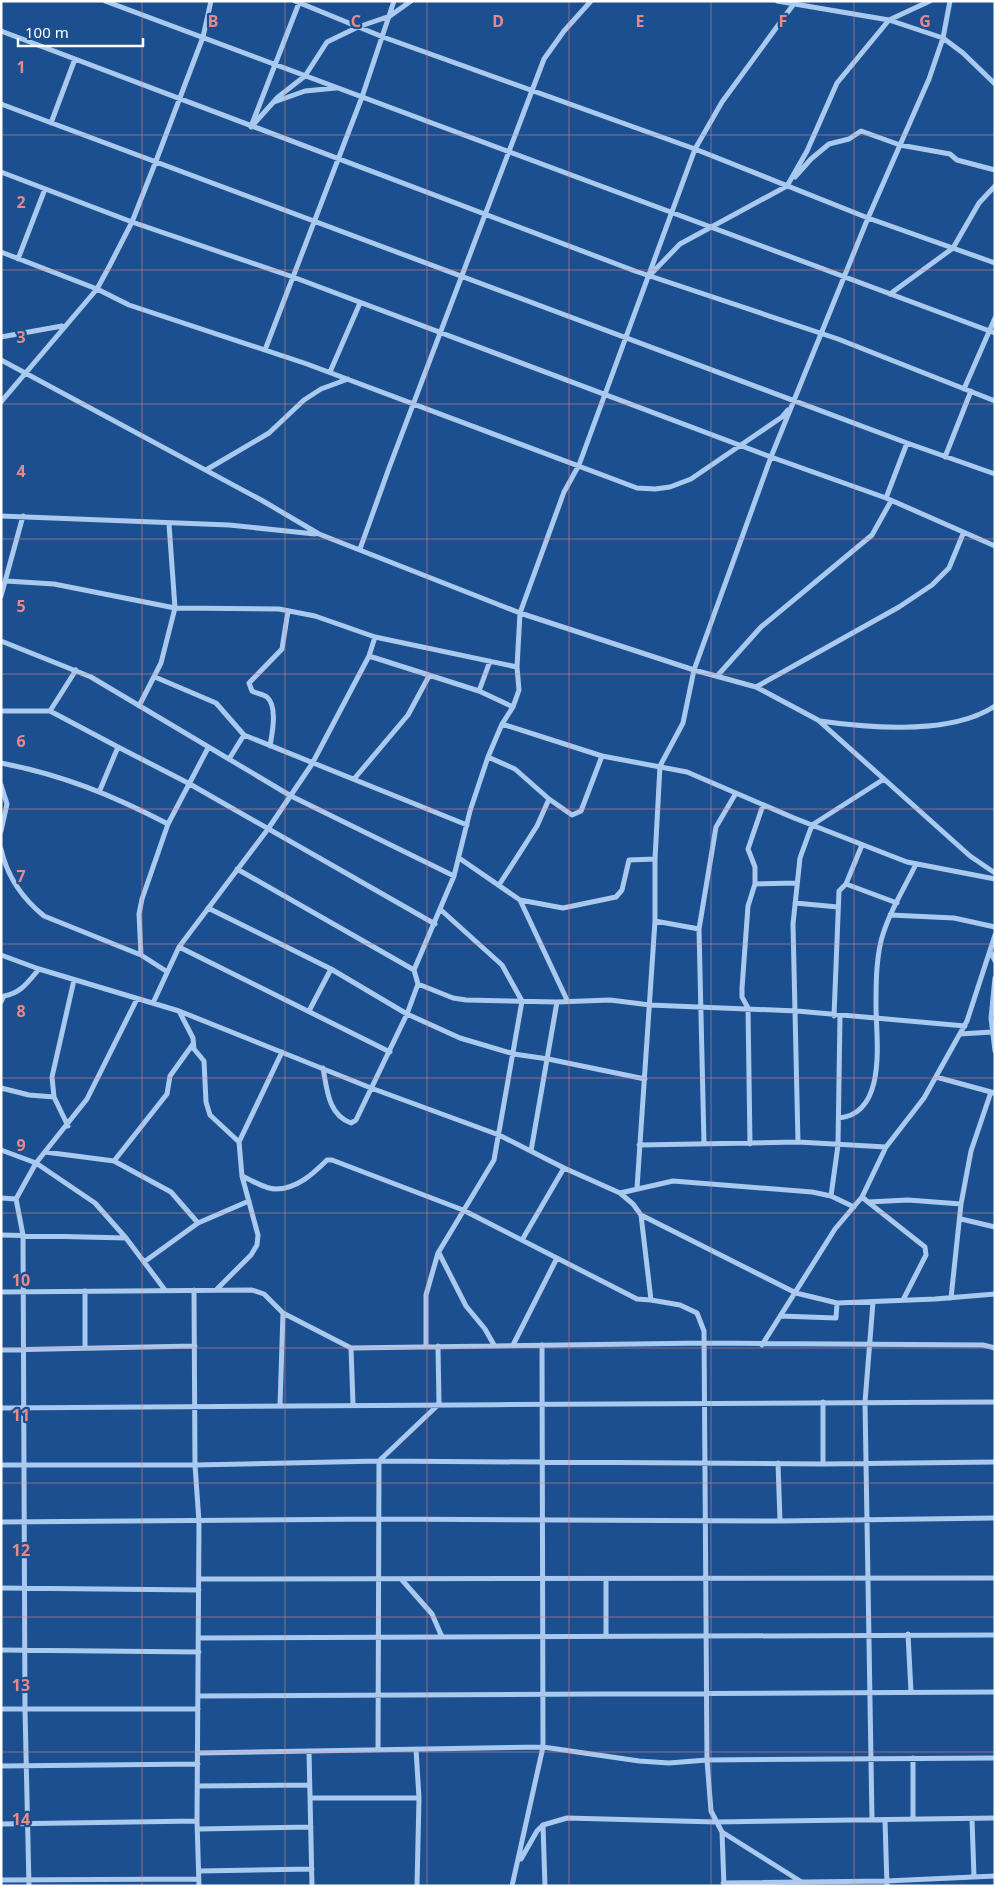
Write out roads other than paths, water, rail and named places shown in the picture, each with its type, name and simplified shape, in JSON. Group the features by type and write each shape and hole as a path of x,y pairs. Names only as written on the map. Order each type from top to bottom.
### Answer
{"street":[{"path":"105,1 992,332"},
{"path":"1,402 63,326 97,289 132,222 203,37 211,1"},
{"path":"265,350 362,97 394,1"},
{"path":"251,127 273,102 305,76 326,42 358,27 390,16 411,1"},
{"path":"360,549 413,403 544,59 564,31 591,1"},
{"path":"777,1 889,20 943,38 963,53 995,84"},
{"path":"787,186 807,151 837,83 889,20 930,1"},
{"path":"637,1188 655,921 655,859 660,766 683,723 694,670 771,457 868,218 929,79 943,38 950,1"},
{"path":"251,127 297,2 382,37 695,149 868,218 995,263"},
{"path":"323,1068 331,1106 344,1121 351,1123 356,1120 390,1052 418,984 414,970 442,910 454,876 467,825 488,757 502,724 513,707 519,690 517,667 520,614 564,492 579,465 695,149 722,102 793,5"},
{"path":"1,31 179,100 649,276 821,334 995,401"},
{"path":"52,122 75,59"},
{"path":"273,102 305,91 337,88"},
{"path":"1,104 626,337 793,403 995,474"},
{"path":"649,276 680,244 787,186 811,159 829,144 849,139 861,130 900,145 937,150 950,154 956,160 995,170"},
{"path":"1,172 132,222 293,278 888,500 963,534 995,546"},
{"path":"890,294 953,248 979,203 995,186"},
{"path":"18,259 45,189"},
{"path":"1,252 97,289 129,304 330,372 638,488 654,490 670,487 691,479 782,417 793,403"},
{"path":"330,372 360,303"},
{"path":"964,389 992,332 995,318"},
{"path":"1,337 63,326"},
{"path":"1,360 206,470 319,534 520,614 694,670 718,675 756,687 818,720 970,856 995,872"},
{"path":"206,470 269,433 304,400 321,389 348,379"},
{"path":"945,457 971,392"},
{"path":"718,675 761,627 872,535 888,500 907,443"},
{"path":"1,516 229,525 319,534"},
{"path":"1,596 23,516"},
{"path":"138,706 155,677 175,608 169,524"},
{"path":"756,687 899,607 932,586 948,568 963,534"},
{"path":"6,581 54,584 175,608 288,611 315,616 375,637 517,667"},
{"path":"270,746 274,720 270,701 252,692 249,682 282,649 288,611"},
{"path":"153,1003 166,971 179,948 268,829 312,764 369,656 375,637"},
{"path":"1,641 76,670 291,796 454,876"},
{"path":"369,656 479,691 513,707"},
{"path":"479,691 490,661"},
{"path":"50,712 76,670"},
{"path":"354,779 408,715 429,676"},
{"path":"155,677 216,703 244,735 467,825"},
{"path":"818,720 854,726 945,725 982,715 995,706"},
{"path":"1,711 50,712 188,783 435,924"},
{"path":"502,724 602,756 687,772 812,825 916,864 995,879"},
{"path":"229,759 244,735"},
{"path":"100,790 118,747"},
{"path":"141,955 139,914 168,824 208,748"},
{"path":"488,757 514,769 572,815 581,811 602,756"},
{"path":"1,763 49,774 100,790 168,824"},
{"path":"798,1142 797,1011 793,924 800,858 812,825 884,779"},
{"path":"1,785 7,804 1,831"},
{"path":"704,1143 699,929 716,827 736,793"},
{"path":"499,885 537,826 549,798"},
{"path":"750,1144 748,1008 742,997 742,988 748,906 756,867 748,849 763,805"},
{"path":"831,1196 838,1145 839,1118 837,1016 839,891 846,884 862,845"},
{"path":"1,849 17,888 31,905 44,916 141,955 166,971"},
{"path":"459,858 520,900 563,908 616,897 622,890 629,860 655,859"},
{"path":"839,1118 850,1116 859,1110 867,1098 878,1062 876,973 881,941 890,915 916,864"},
{"path":"237,869 414,970"},
{"path":"754,884 797,883"},
{"path":"846,884 897,903"},
{"path":"520,900 567,1000"},
{"path":"795,903 838,907"},
{"path":"208,908 331,969 407,1014 460,1038 514,1054 548,1058 645,1079"},
{"path":"426,1346 426,1295 438,1253 494,1160 522,1001 502,965 442,910"},
{"path":"890,915 954,918 995,927"},
{"path":"655,921 699,929"},
{"path":"762,1345 835,1229 862,1197 886,1147 924,1098 936,1078 965,1026 995,934"},
{"path":"179,948 390,1052"},
{"path":"990,950 995,961"},
{"path":"1,955 39,969 179,1011 372,1088 499,1135 564,1168 620,1193 641,1214 796,1293 837,1303 995,1294"},
{"path":"1,1002 3,996 15,994 21,990 39,969"},
{"path":"309,1011 331,969"},
{"path":"995,978 991,1018 995,1051"},
{"path":"68,1126 54,1097 52,1077 74,980"},
{"path":"418,984 453,998 466,1000 557,1002 567,1000 610,1000 650,1005 797,1011 965,1026"},
{"path":"29,1883 25,1709 26,1522 23,1408 23,1235 16,1199 36,1163 68,1126 87,1099 136,999"},
{"path":"531,1151 557,1002"},
{"path":"179,1011 193,1038 193,1044 204,1061 206,1102 210,1115 238,1142"},
{"path":"960,1034 992,1032"},
{"path":"114,1161 167,1094 170,1076 193,1044"},
{"path":"217,1290 251,1255 257,1245 258,1234 242,1176 238,1142 282,1052"},
{"path":"936,1078 993,1093 971,1150 962,1204 951,1298"},
{"path":"1,1088 29,1095 54,1097"},
{"path":"640,1145 798,1142 886,1147"},
{"path":"1,1150 36,1163 95,1203 126,1238 165,1290"},
{"path":"45,1152 114,1161 171,1192 198,1223"},
{"path":"242,1176 275,1189 310,1177 327,1160 332,1160 463,1210 637,1299 680,1306 697,1313 702,1323 705,1343 704,1519 709,1798 716,1822 722,1832 800,1882"},
{"path":"522,1240 564,1168"},
{"path":"620,1193 674,1181 791,1190 831,1196 854,1206"},
{"path":"862,1197 925,1247 926,1255 903,1300"},
{"path":"1,1198 16,1199"},
{"path":"868,1202 908,1200 962,1204"},
{"path":"144,1262 198,1223 249,1201"},
{"path":"641,1214 651,1300"},
{"path":"961,1219 995,1227"},
{"path":"1,1235 126,1238"},
{"path":"438,1253 466,1306 485,1328 494,1345"},
{"path":"512,1345 557,1258"},
{"path":"194,1290 195,1465 199,1579 197,1821 200,1886"},
{"path":"1,1292 252,1290 264,1294 283,1313 351,1348 705,1343 762,1345 868,1343 983,1345 995,1348"},
{"path":"85,1291 85,1348"},
{"path":"872,1820 865,1402 868,1343 873,1302"},
{"path":"780,1316 836,1318 837,1303"},
{"path":"280,1405 283,1313"},
{"path":"512,1886 519,1864 543,1747 542,1345"},
{"path":"1,1350 195,1346"},
{"path":"378,1750 380,1462 439,1404 438,1346"},
{"path":"351,1348 353,1404"},
{"path":"1,1408 196,1408 280,1405 542,1402 995,1402"},
{"path":"823,1402 823,1464"},
{"path":"1,1465 195,1465 380,1462 823,1464 995,1462"},
{"path":"778,1463 780,1521"},
{"path":"1,1522 704,1519 780,1521 995,1518"},
{"path":"199,1579 995,1578"},
{"path":"606,1579 606,1635"},
{"path":"402,1580 432,1614 442,1637"},
{"path":"1,1588 199,1590"},
{"path":"908,1634 911,1692"},
{"path":"198,1638 995,1635"},
{"path":"1,1650 199,1652"},
{"path":"198,1696 542,1693 706,1695 995,1692"},
{"path":"1,1708 198,1709"},
{"path":"198,1753 543,1747 640,1761 669,1763 707,1760 995,1758"},
{"path":"416,1749 419,1798 416,1886"},
{"path":"309,1751 312,1886"},
{"path":"913,1758 914,1819"},
{"path":"1,1766 198,1764"},
{"path":"198,1786 310,1785"},
{"path":"310,1798 419,1798"},
{"path":"519,1864 537,1831 543,1825 567,1818 716,1822 995,1818"},
{"path":"972,1819 974,1877"},
{"path":"885,1820 886,1883"},
{"path":"1,1824 197,1821"},
{"path":"543,1825 545,1886"},
{"path":"198,1829 311,1827"},
{"path":"722,1832 723,1884 800,1882 886,1883 995,1876"},
{"path":"199,1871 312,1869"},
{"path":"1,1880 29,1883 199,1879"}]}
